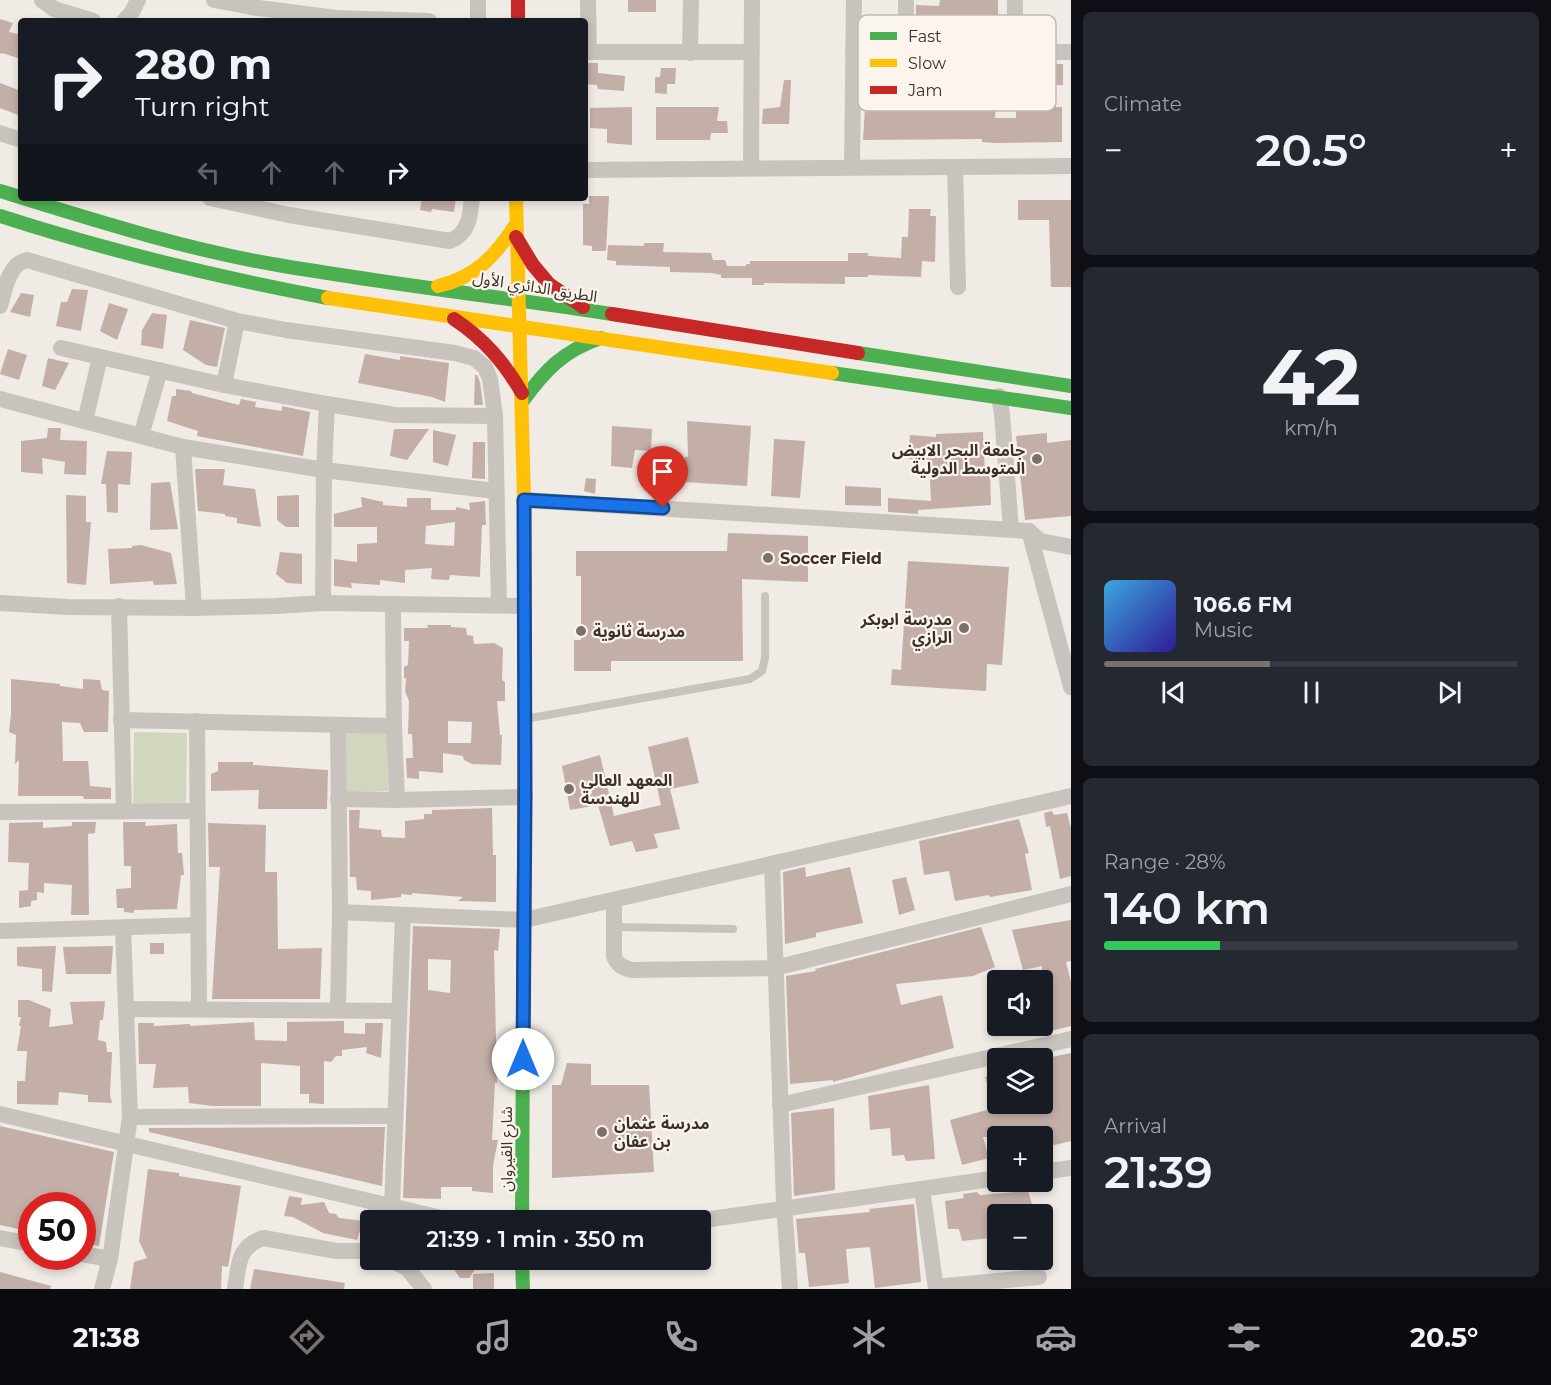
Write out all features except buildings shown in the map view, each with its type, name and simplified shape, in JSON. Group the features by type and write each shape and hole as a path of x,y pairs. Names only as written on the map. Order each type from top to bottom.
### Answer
{"main road":[{"path":"518,0 518,18"},
{"name":"الطريق الدائري الأول","path":"0,191 18,197"},
{"name":"الطريق الدائري الأول","path":"32,201 193,247 276,265 519,300 1071,386"},
{"name":"شارع القيروان","path":"516,201 524,500 525,797 522,1210"},
{"path":"0,216 113,250 246,283 342,301 1071,408"},
{"path":"428,288 457,282 483,268 516,231 533,265 549,284 591,312"},
{"path":"448,316 477,334 492,348 505,363 522,398 547,368 559,358 587,342 602,338"},
{"path":"522,1270 523,1289"}],"street":[{"path":"42,0 54,9 83,18"},
{"path":"127,18 138,0"},
{"path":"214,0 336,18"},
{"path":"478,0 478,18"},
{"path":"588,0 588,18"},
{"path":"690,52 691,0"},
{"path":"751,168 752,0"},
{"path":"852,167 854,0"},
{"path":"588,52 751,52"},
{"path":"854,54 858,54"},
{"path":"0,133 18,139"},
{"path":"588,170 1071,166"},
{"path":"955,167 958,287"},
{"path":"224,201 290,215 450,241 465,231 470,218 472,201"},
{"path":"0,306 12,269 20,262 27,260 237,321 474,357 485,367 490,379 495,416 499,605"},
{"path":"224,385 237,321"},
{"path":"61,348 224,385 395,415 495,416"},
{"path":"85,421 100,357"},
{"path":"141,436 160,370"},
{"path":"999,396 1011,530"},
{"path":"0,399 183,447 324,470 495,491"},
{"path":"323,603 327,404"},
{"path":"183,447 194,608"},
{"path":"524,500 1029,531 1040,541 1071,547"},
{"path":"1029,531 1071,687"},
{"path":"0,603 67,607 194,608 323,603 523,606"},
{"path":"393,605 397,800"},
{"path":"119,606 124,810"},
{"path":"121,720 394,726"},
{"path":"197,721 199,1010"},
{"path":"338,726 340,912 338,1010"},
{"path":"340,912 524,920 1071,796"},
{"path":"338,799 525,797"},
{"path":"0,812 124,810 197,812"},
{"path":"772,864 784,1209 790,1289"},
{"path":"614,901 614,956 616,962 622,967 631,970 775,968 1071,894"},
{"path":"382,1210 385,1206 395,1116 403,915"},
{"path":"0,931 198,925"},
{"path":"102,1289 110,1259 130,1117 123,928"},
{"path":"126,1009 399,1011"},
{"path":"780,1106 1071,1039"},
{"path":"0,1114 403,1210"},
{"path":"130,1117 395,1116"},
{"path":"1053,1170 1071,1168"},
{"path":"711,1219 987,1180"},
{"path":"922,1189 936,1288 1039,1277"},
{"path":"0,1238 18,1241"},
{"path":"235,1289 244,1249 252,1242 263,1238 337,1251 360,1248"},
{"path":"96,1256 110,1259"},
{"path":"409,1270 424,1289"}],"lane":[{"path":"525,719 750,679 762,671 765,658 765,596"},
{"path":"614,927 733,929"}],"green space":[{"path":"387,731 388,791 345,792 344,732"},
{"path":"134,732 187,733 186,804 133,803"}],"traffic: fast":[{"path":"0,191 18,196"},
{"path":"33,201 138,233 207,251 278,265 612,314"},
{"path":"0,216 81,241 163,262 328,298"},
{"path":"522,402 556,363 576,349 601,338"},
{"path":"858,353 1071,386"},
{"path":"832,373 1071,408"},
{"path":"522,1210 523,1024"},
{"path":"522,1270 523,1289"}],"traffic: slow":[{"path":"516,201 524,500 525,705"},
{"path":"438,286 463,277 483,264 501,246 516,224"},
{"path":"328,298 832,373"}],"traffic: jam":[{"path":"518,0 518,18"},
{"path":"516,237 533,265 549,284 583,307"},
{"path":"612,314 858,353"},
{"path":"454,319 493,352 522,393"},
{"path":"523,1024 525,705"}],"place":[{"name":"جامعة البحر الابيض المتوسط الدولية","path":"1037,459"},
{"name":"Soccer Field","path":"768,558"},
{"name":"مدرسة ابوبكر الرازي","path":"964,628"},
{"name":"مدرسة ثانوية","path":"581,631"},
{"name":"المعهد العالي للهندسة","path":"569,789"},
{"name":"مدرسة عثمان بن عفان","path":"602,1132"}],"route":[{"path":"523,1059 524,500 663,508"}]}
